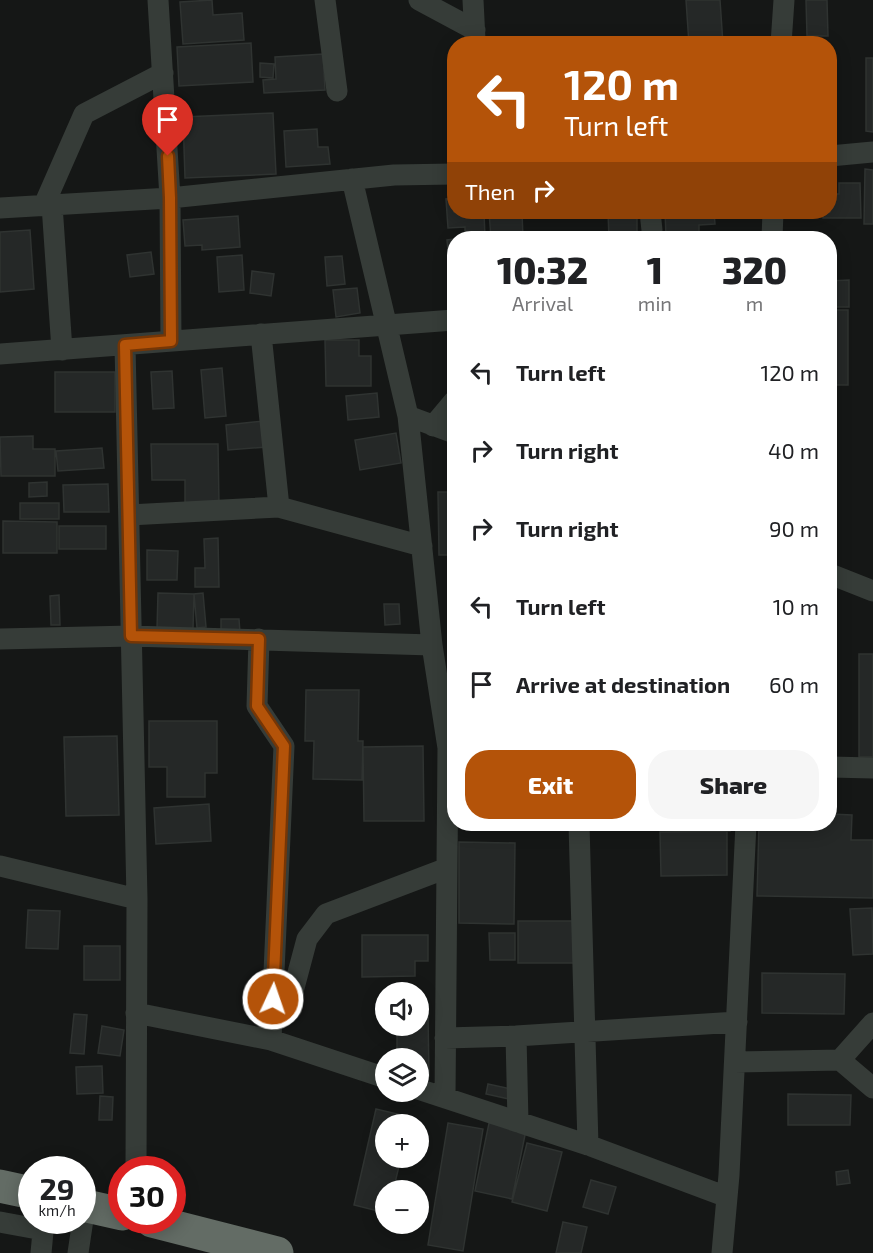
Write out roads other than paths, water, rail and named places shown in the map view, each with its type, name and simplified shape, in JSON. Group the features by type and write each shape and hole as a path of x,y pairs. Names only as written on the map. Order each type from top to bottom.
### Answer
{"highway":[{"path":"0,1186 18,1190"},
{"path":"186,1230 277,1253"}],"street":[{"path":"158,0 170,198 171,341"},
{"path":"325,0 337,91"},
{"path":"419,0 473,36"},
{"path":"473,0 475,36"},
{"path":"782,36 784,0"},
{"path":"62,350 48,205 84,114 163,73"},
{"path":"837,155 873,152"},
{"path":"0,208 170,198 394,175 447,174"},
{"path":"352,179 408,416 432,645 447,702"},
{"path":"0,354 447,320"},
{"path":"261,334 279,507"},
{"path":"125,345 137,899 136,1156"},
{"path":"433,426 447,409"},
{"path":"408,416 447,431"},
{"path":"129,515 279,507 422,546"},
{"path":"837,577 873,591"},
{"path":"0,639 131,636 432,645"},
{"path":"259,639 257,706 284,746 271,1040"},
{"path":"837,767 873,768"},
{"path":"445,1098 448,831"},
{"path":"579,831 588,1145"},
{"path":"722,1253 735,1062 746,831"},
{"path":"0,866 137,899"},
{"path":"273,999 291,999 307,939 326,914 447,867"},
{"path":"136,1014 271,1040 375,1074"},
{"path":"445,1038 516,1036 737,1022"},
{"path":"840,1060 873,1023"},
{"path":"516,1036 518,1122"},
{"path":"735,1062 840,1060 873,1088"},
{"path":"429,1093 588,1145 727,1197"},
{"path":"0,1222 18,1224"},
{"path":"40,1253 43,1234"},
{"path":"78,1253 80,1234"}]}
